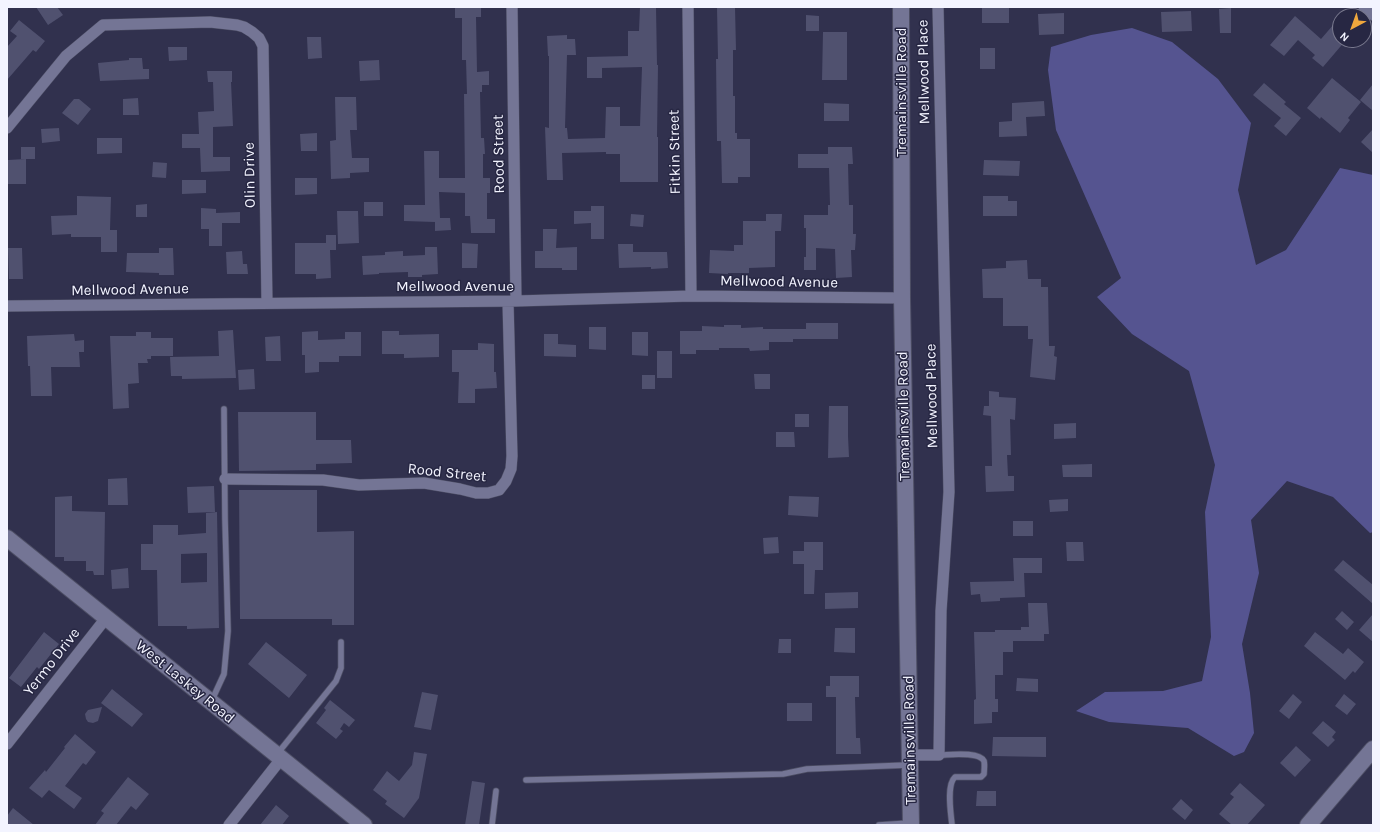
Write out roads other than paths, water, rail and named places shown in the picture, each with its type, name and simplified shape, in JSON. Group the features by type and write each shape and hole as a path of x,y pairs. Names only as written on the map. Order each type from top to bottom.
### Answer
{"street":[{"name":"Rood Street","path":"225,480 323,480 359,485 424,483 476,493 488,493 499,490 506,481 511,469 512,456 512,7"},
{"name":"Fitkin Street","path":"688,7 691,296"},
{"name":"Tremainsville Road","path":"902,7 902,298 911,824"},
{"name":"Mellwood Place","path":"938,7 949,492 941,611 939,754"},
{"path":"1364,7 1373,15"},
{"name":"Olin Drive","path":"7,128 66,56 103,24 210,22 237,25 252,32 263,46 267,303"},
{"name":"Mellwood Avenue","path":"7,306 512,302 691,296 902,298"},
{"name":"West Laskey Road","path":"7,538 364,825"},
{"name":"Yermo Drive","path":"7,744 106,618"},
{"path":"1308,825 1373,749"},
{"path":"910,760 939,754"},
{"path":"229,825 279,757"}],"lane":[{"path":"211,702 224,674 228,631 224,409"},
{"path":"279,757 336,681 342,668 341,642"},
{"path":"939,754 972,754 981,758 984,762 984,774 981,777 954,777 951,780 952,825"},
{"path":"526,780 782,774 807,769 910,760"},
{"path":"492,825 496,792"},
{"path":"879,825 911,824"}]}
